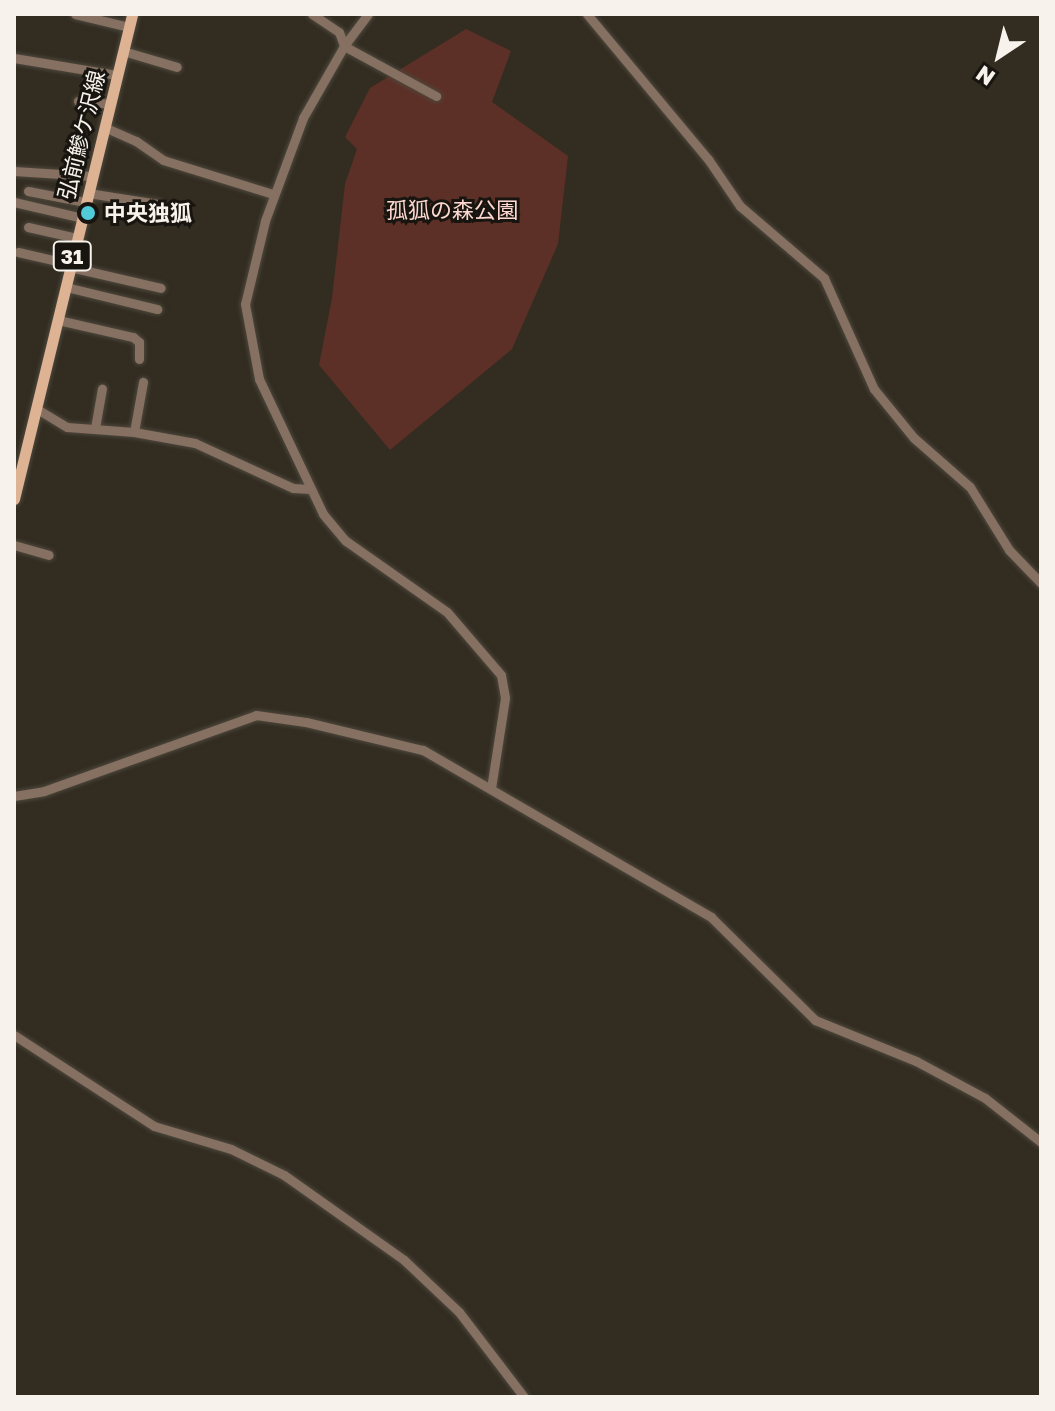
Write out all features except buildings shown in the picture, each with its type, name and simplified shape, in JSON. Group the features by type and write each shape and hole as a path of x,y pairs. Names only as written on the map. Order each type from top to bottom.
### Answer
{"main road":[{"name":"弘前鰺ケ沢線","path":"14,499 132,14"}],"street":[{"path":"75,14 129,27"},
{"path":"312,14 339,32 344,46 436,96"},
{"path":"368,14 344,46 303,118 273,194 245,304 259,379 323,514 346,541 447,612 501,675 505,698 491,788"},
{"path":"587,16 708,159 740,206 824,278 874,389 914,438 970,487 1009,550 1041,583"},
{"path":"123,51 177,67"},
{"path":"14,58 117,75"},
{"path":"78,101 110,104"},
{"path":"104,127 136,141 163,160 273,194"},
{"path":"14,171 92,176"},
{"path":"28,191 158,204"},
{"path":"14,202 82,218"},
{"path":"28,227 77,238"},
{"path":"18,252 161,288"},
{"path":"66,287 157,309"},
{"path":"58,320 133,337 139,342 139,359"},
{"path":"134,432 143,382"},
{"path":"95,428 102,389"},
{"path":"37,409 67,427 134,432 195,443 293,488 310,489"},
{"path":"14,545 49,555"},
{"path":"14,796 44,791 256,715 306,722 423,750 711,917 815,1020 916,1061 985,1098 1041,1142"},
{"path":"14,1035 154,1126 231,1149 284,1175 404,1260 459,1312 524,1397"}],"green space":[{"name":"孤狐の森公園","path":"466,29 511,51 492,102 568,156 558,244 512,349 390,450 319,365 332,298 345,184 357,149 345,137 370,88"}],"place":[{"name":"中央独狐","path":"88,213"}]}
